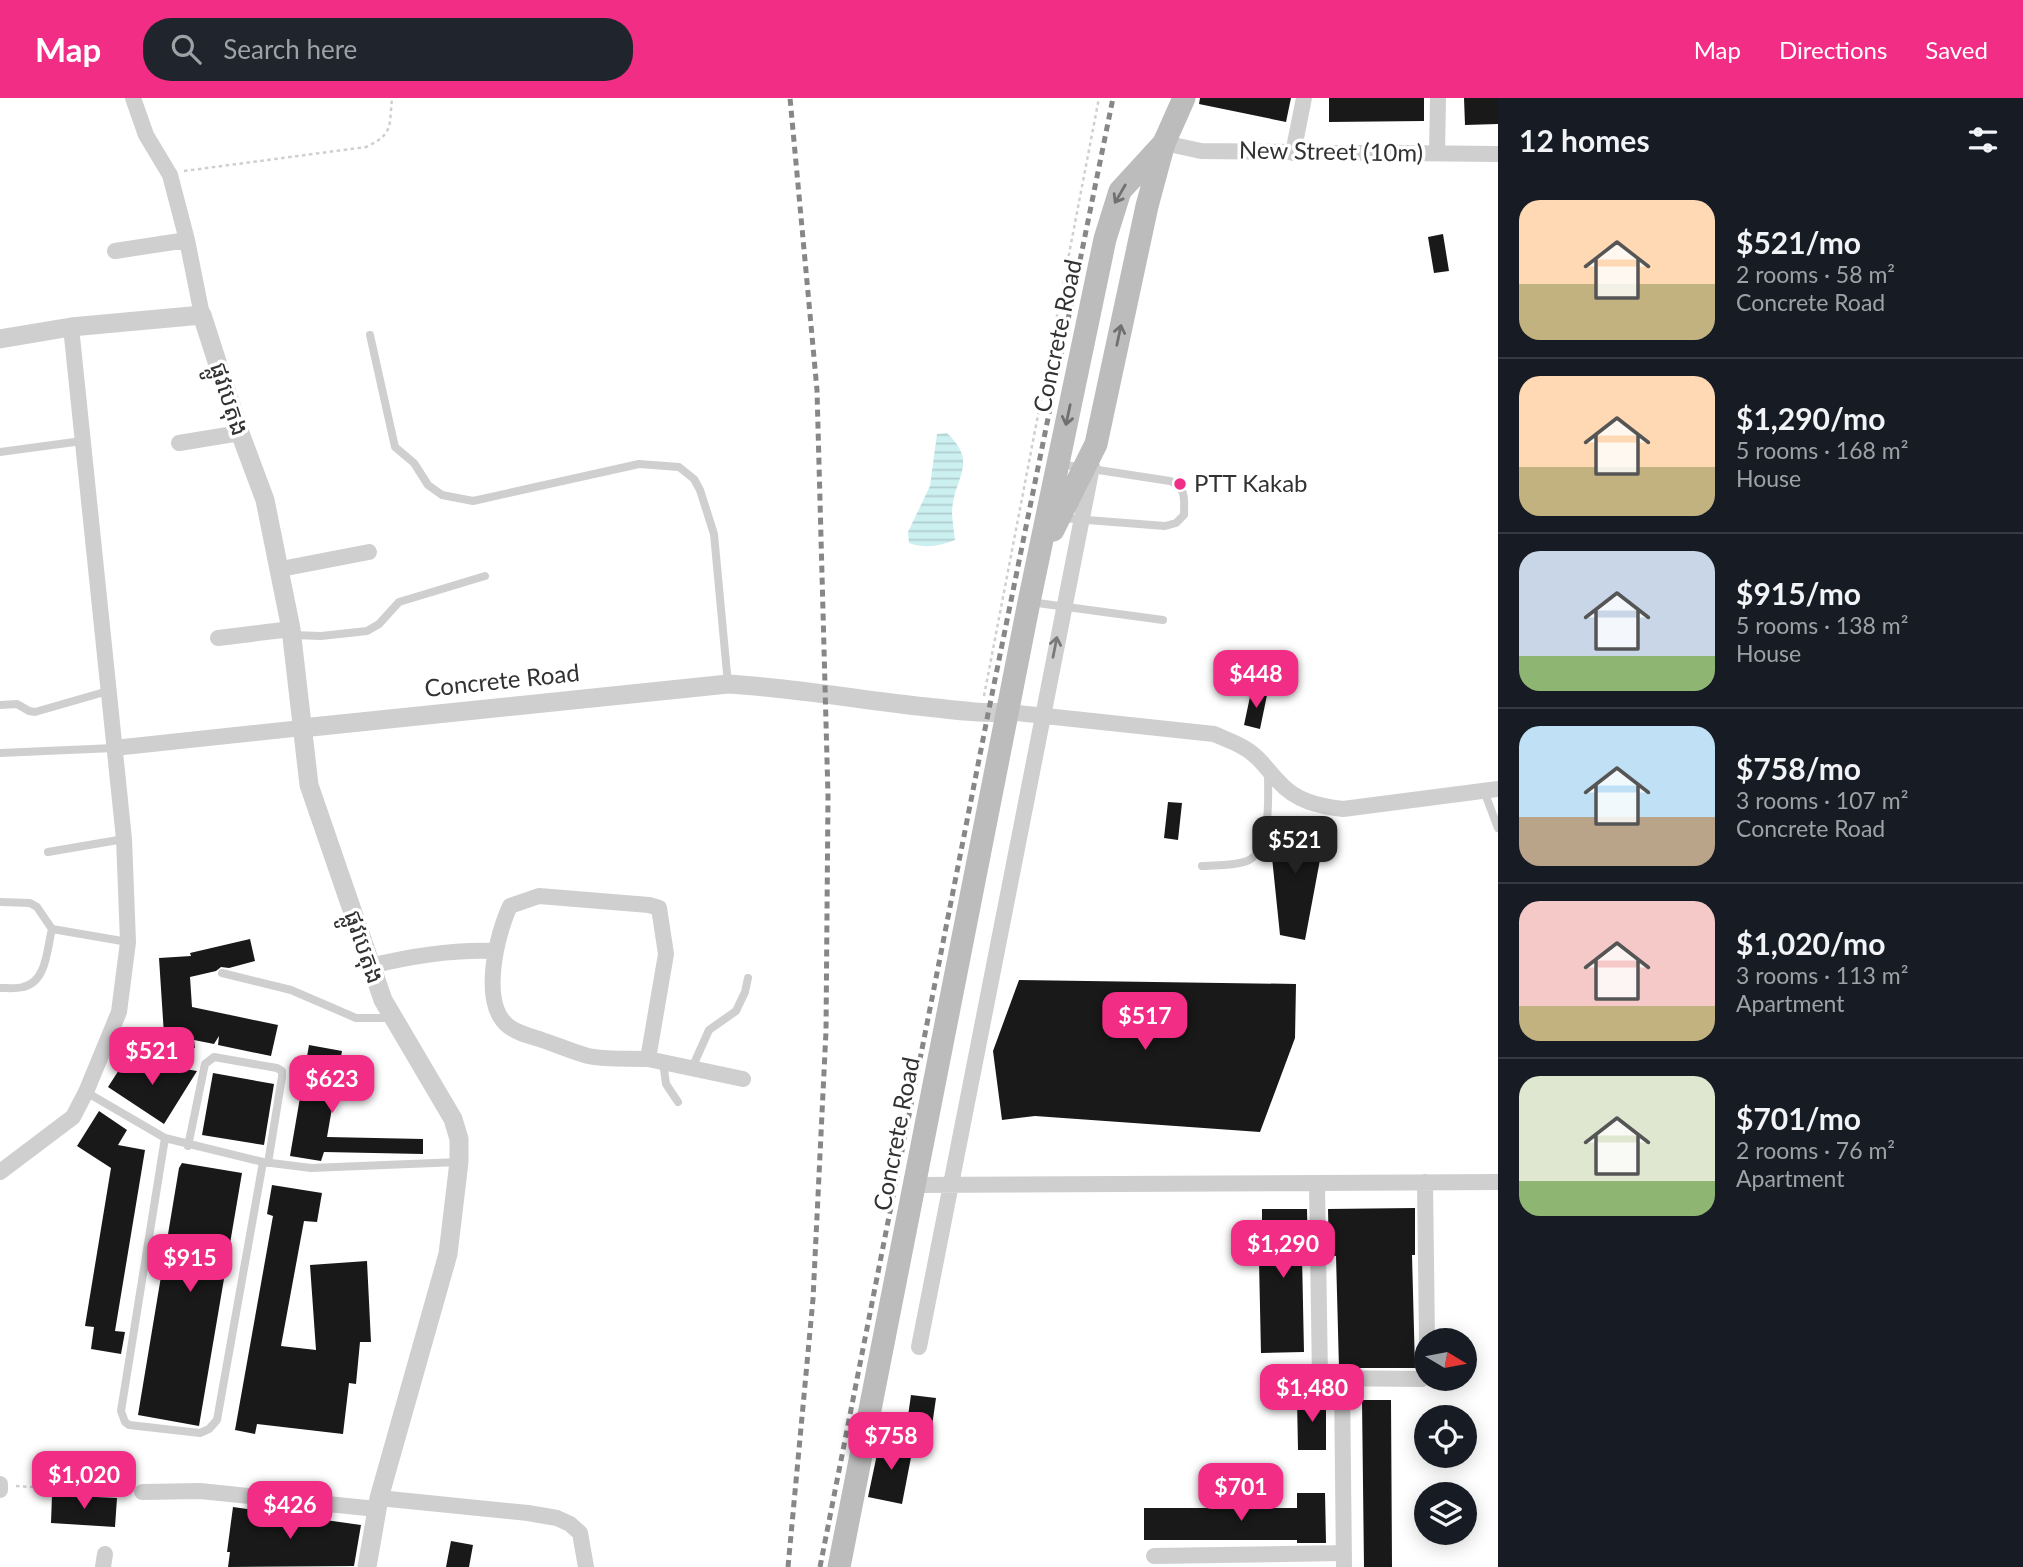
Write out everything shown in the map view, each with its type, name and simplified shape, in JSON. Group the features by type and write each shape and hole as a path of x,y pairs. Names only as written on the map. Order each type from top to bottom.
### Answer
{"main road":[{"name":"Concrete Road","path":"839,1567 1039,558 1088,469 1096,444 1147,206 1164,143 1184,98"},
{"name":"Concrete Road","path":"1062,518 1058,464 1112,211 1119,191 1164,143"}],"street":[{"path":"0,339 71,327 202,315 170,175 146,135 133,98"},
{"path":"1293,153 1304,98"},
{"path":"1437,98 1437,153"},
{"name":"New Street (10m)","path":"1164,143 1201,151 1498,154"},
{"path":"115,251 187,240"},
{"name":"ផ្លូវបេតុង","path":"202,315 265,500 281,569 292,632 309,786 370,966 393,1017 453,1119 459,1139 459,1163 448,1254 378,1504 367,1567"},
{"path":"0,1172 73,1117 119,1012 128,942 124,839 71,327"},
{"path":"179,443 240,433"},
{"path":"919,1348 1063,606 1062,518"},
{"path":"281,569 369,551"},
{"path":"218,638 292,632"},
{"name":"Concrete Road","path":"114,748 728,684 771,687 884,703 981,713 1042,714 1213,734 1241,745 1253,754 1296,798 1324,807 1343,809 1491,790"},
{"path":"656,1061 666,954 659,908 538,896 510,906 495,951 493,998 498,1014 507,1025 517,1032 590,1056 656,1061 743,1079"},
{"path":"370,966 404,957 463,950 495,951"},
{"path":"1425,1182 1427,1328"},
{"path":"914,1185 1498,1182"},
{"path":"1317,1183 1318,1374 1320,1378 1342,1380 1414,1379"},
{"path":"1154,1556 1344,1560 1342,1380"},
{"path":"0,1484 0,1490"},
{"path":"142,1492 200,1491 557,1518 580,1533 586,1567"}],"lane":[{"path":"370,335 396,447 414,463 428,485 442,495 473,500 639,464 679,467 694,479 714,534 728,684"},
{"path":"0,452 82,441"},
{"path":"1058,464 1170,481 1179,485 1185,493 1184,515 1176,523 1165,526 1062,518"},
{"path":"292,632 321,636 367,631 379,624 399,602 485,576"},
{"path":"1029,602 1163,620"},
{"path":"0,705 16,704 35,712 108,691"},
{"name":"Concrete Road","path":"0,753 114,748"},
{"path":"1202,866 1246,862 1257,855 1264,839 1268,770"},
{"path":"1491,790 1498,828"},
{"path":"48,852 124,839"},
{"path":"0,902 30,903 37,907 52,929 128,942"},
{"path":"0,988 25,987 36,980 41,974 52,929"},
{"path":"222,973 291,990 356,1018 393,1017"},
{"path":"692,1068 709,1030 736,1011 748,978"},
{"path":"165,1138 121,1411 129,1425 200,1433 209,1429 217,1420 282,1071 214,1057 209,1059 205,1064 188,1146"},
{"path":"656,1061 678,1102"},
{"path":"86,1092 165,1138 188,1146 265,1162 311,1168 459,1163"}],"path":[{"path":"170,175 195,168 366,147 382,139 389,128 392,98"},
{"path":"981,713 1099,98"},
{"path":"0,1484 142,1492"}],"water":[{"path":"947,433 962,453 963,462 952,511 955,540 932,546 909,543 908,532 930,486 937,434"}],"building":[{"path":"1200,98 1291,98 1286,122 1199,104"},
{"path":"1329,98 1424,98 1424,121 1329,122"},
{"path":"1464,98 1498,98 1498,124 1465,125"},
{"path":"1443,234 1449,271 1434,273 1428,237"},
{"path":"1251,692 1267,695 1260,729 1244,725"},
{"path":"1168,802 1182,803 1178,840 1164,838"},
{"path":"1273,823 1325,833 1305,940 1280,935 1270,838"},
{"path":"250,939 255,961 229,968 221,967 216,971 190,977 192,1007 278,1025 271,1056 218,1045 219,1036 214,1044 194,1040 195,1048 165,1050 159,958 191,956 190,953"},
{"path":"1019,980 1296,984 1295,1038 1260,1132 1035,1116 1002,1120 993,1051"},
{"path":"309,1045 342,1051 327,1137 423,1139 423,1154 324,1152 321,1161 290,1156"},
{"path":"126,1059 197,1071 164,1124 108,1087"},
{"path":"213,1073 274,1084 264,1145 202,1135"},
{"path":"99,1111 127,1130 118,1145 145,1150 115,1331 125,1332 121,1354 91,1349 94,1327 85,1326 111,1168 77,1146"},
{"path":"182,1163 242,1173 199,1426 138,1415"},
{"path":"272,1185 322,1193 317,1222 304,1221 281,1346 316,1350 310,1265 367,1261 371,1342 360,1342 356,1384 349,1383 343,1434 257,1424 255,1434 235,1430 273,1216 267,1214"},
{"path":"1415,1208 1415,1255 1412,1255 1414,1368 1339,1368 1336,1256 1329,1256 1328,1209"},
{"path":"1262,1209 1307,1209 1308,1256 1302,1256 1304,1352 1261,1353 1259,1261 1262,1261"},
{"path":"911,1395 936,1398 930,1440 905,1437"},
{"path":"1297,1399 1326,1399 1326,1450 1298,1450"},
{"path":"1362,1400 1391,1400 1392,1567 1364,1567"},
{"path":"880,1440 913,1447 902,1504 868,1497"},
{"path":"1297,1493 1325,1493 1326,1543 1297,1543 1297,1540 1144,1540 1144,1508 1297,1508"},
{"path":"52,1495 117,1498 115,1527 51,1523"},
{"path":"233,1507 361,1525 354,1566 228,1567 230,1552 227,1552"},
{"path":"451,1541 473,1545 469,1567 446,1567"}],"railway":[{"path":"788,1567 813,1299 826,1031 828,796 817,390 790,98"},
{"path":"820,1567 1113,98"}],"place":[{"name":"PTT Kakab","path":"1180,484"}]}
